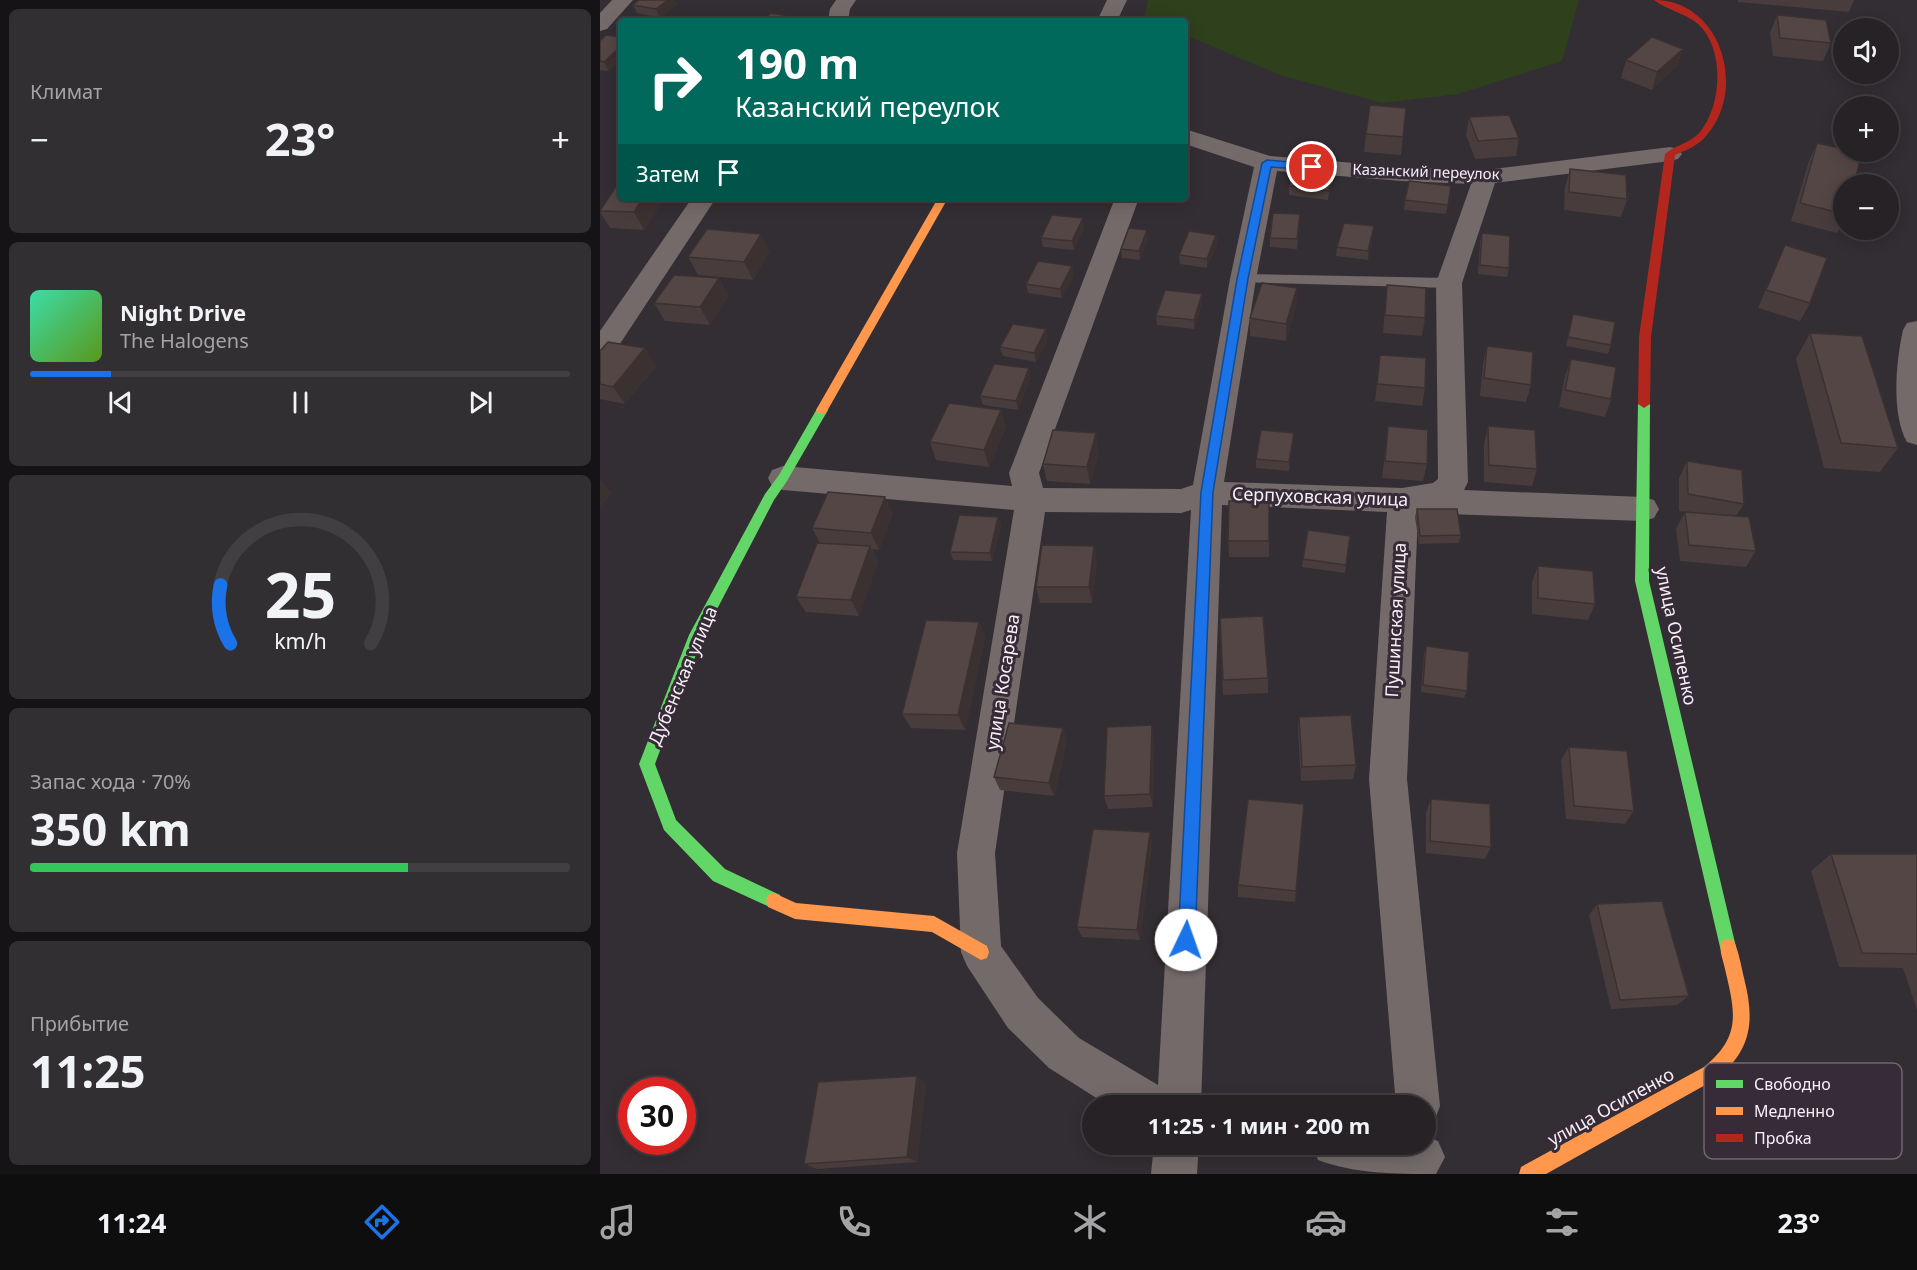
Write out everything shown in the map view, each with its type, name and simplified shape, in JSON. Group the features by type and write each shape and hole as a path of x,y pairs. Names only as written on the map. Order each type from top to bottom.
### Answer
{"street":[{"path":"600,25 623,0"},
{"path":"838,18 840,9 846,0"},
{"path":"1108,18 1117,0"},
{"path":"1658,0 1682,9 1695,19 1709,32 1718,54 1720,102 1707,131 1692,144 1670,154"},
{"name":"Казанский переулок","path":"1188,137 1267,163 1402,174 1485,177 1670,154"},
{"name":"улица Осипенко","path":"1670,154 1645,337 1642,581 1739,993 1742,1016 1739,1039 1729,1060 1725,1063"},
{"path":"1180,1095 1207,492 1243,279 1267,163"},
{"path":"1403,500 1442,494 1453,482 1449,283 1485,177"},
{"path":"600,351 702,201"},
{"name":"Дубенская улица","path":"941,201 783,478 769,496 696,635 647,765 670,825 719,875 795,911 934,924 981,952"},
{"name":"улица Косарева","path":"981,952 976,852 1031,500 1024,473 1126,201"},
{"path":"1915,344 1914,422 1917,434"},
{"name":"Серпуховская улица","path":"783,478 1031,500 1181,501 1207,492 1643,509"},
{"name":"Пушинская улица","path":"1403,500 1388,779 1417,1095"},
{"path":"981,952 1023,1013 1064,1053 1133,1095"},
{"name":"улица Осипенко","path":"1528,1174 1704,1076"},
{"path":"1174,1174 1176,1155"},
{"path":"1399,1155 1423,1159"}],"lane":[{"path":"1243,279 1449,283"}],"green space":[{"path":"1148,0 1579,0 1562,61 1458,94 1382,103 1283,76 1188,36 1188,18 1144,18"}],"building":[{"path":"639,0 668,0 656,9 633,5"},
{"path":"771,13 799,18 765,18"},
{"path":"1777,15 1826,20 1831,43 1780,38"},
{"path":"606,35 618,37 618,49 604,62 600,61 600,41"},
{"path":"1652,37 1683,49 1657,72 1626,60"},
{"path":"1370,105 1406,108 1403,137 1366,134"},
{"path":"1509,115 1519,138 1478,141 1469,117"},
{"path":"1817,143 1833,147 1833,162 1860,162 1857,174 1833,174 1833,211 1800,203"},
{"path":"1294,168 1333,172 1329,191 1289,186"},
{"path":"1570,169 1626,175 1627,199 1569,192"},
{"path":"1409,181 1451,186 1448,205 1405,200"},
{"path":"618,183 618,201 641,201 634,212 600,211"},
{"path":"1273,213 1300,214 1297,239 1270,238"},
{"path":"1052,215 1083,218 1072,241 1041,238"},
{"path":"1344,223 1374,226 1368,251 1337,247"},
{"path":"1129,228 1147,230 1139,251 1121,249"},
{"path":"707,229 761,234 744,262 688,257"},
{"path":"1189,231 1216,235 1207,259 1179,255"},
{"path":"1482,233 1510,236 1509,268 1480,265"},
{"path":"1785,245 1827,258 1810,303 1766,290"},
{"path":"1038,261 1072,266 1060,289 1026,284"},
{"path":"674,275 719,278 700,307 654,303"},
{"path":"1262,283 1297,288 1286,324 1250,318"},
{"path":"1387,285 1426,288 1425,318 1385,315"},
{"path":"1165,290 1202,294 1194,320 1156,316"},
{"path":"1573,314 1615,322 1611,345 1568,337"},
{"path":"1013,324 1046,329 1034,353 1000,347"},
{"path":"1810,333 1862,336 1898,448 1841,443"},
{"path":"608,342 645,348 613,387 600,384 600,351"},
{"path":"1487,346 1533,352 1531,385 1484,378"},
{"path":"1380,355 1426,358 1425,388 1377,384"},
{"path":"1571,359 1616,367 1611,399 1565,390"},
{"path":"994,364 1029,368 1016,401 980,396"},
{"path":"949,403 1001,410 984,450 930,442"},
{"path":"1388,426 1428,430 1427,464 1385,461"},
{"path":"1488,426 1535,430 1537,469 1489,465"},
{"path":"1053,430 1096,433 1087,467 1043,464"},
{"path":"1261,430 1294,433 1289,462 1256,459"},
{"path":"1687,461 1742,470 1744,504 1688,494"},
{"path":"828,492 885,497 871,533 812,528"},
{"path":"1229,501 1269,501 1269,541 1228,541"},
{"path":"1417,509 1457,509 1461,535 1420,536"},
{"path":"1685,512 1749,517 1756,551 1689,545"},
{"path":"959,515 998,517 990,553 950,552"},
{"path":"1308,530 1350,536 1346,565 1303,559"},
{"path":"817,543 870,546 851,600 796,597"},
{"path":"1042,545 1094,546 1089,587 1036,587"},
{"path":"1538,566 1593,571 1595,604 1538,598"},
{"path":"1263,616 1268,678 1223,680 1220,618"},
{"path":"926,620 979,622 958,715 902,714"},
{"path":"1426,646 1469,652 1467,691 1423,685"},
{"path":"1351,715 1356,765 1302,767 1299,717"},
{"path":"1009,723 1063,728 1049,783 994,777"},
{"path":"1152,725 1150,794 1104,796 1107,727"},
{"path":"1569,747 1627,751 1634,811 1574,806"},
{"path":"1248,799 1304,804 1296,891 1238,885"},
{"path":"1431,799 1490,804 1491,847 1430,841"},
{"path":"1093,829 1150,832 1137,930 1077,927"},
{"path":"1831,854 1917,854 1917,954 1862,953"},
{"path":"1662,901 1689,996 1620,1000 1597,904"},
{"path":"917,1076 907,1157 804,1164 818,1082"}],"traffic: fast":[{"path":"1644,404 1642,581 1728,947"},
{"path":"774,901 719,875 670,825 647,764 696,635 769,497 783,478 822,410"}],"traffic: slow":[{"path":"822,410 941,201"},
{"path":"774,901 795,911 934,924 981,952"},
{"path":"1722,1063 1735,1047 1742,1016 1737,982 1728,947"},
{"path":"1528,1174 1704,1076"}],"traffic: jam":[{"path":"1644,404 1645,337 1670,154 1694,142 1705,132 1717,109 1721,80 1718,50 1706,27 1690,14 1658,0"}],"route":[{"path":"1186,940 1207,492 1210,471 1243,279 1267,163 1312,167"}]}
